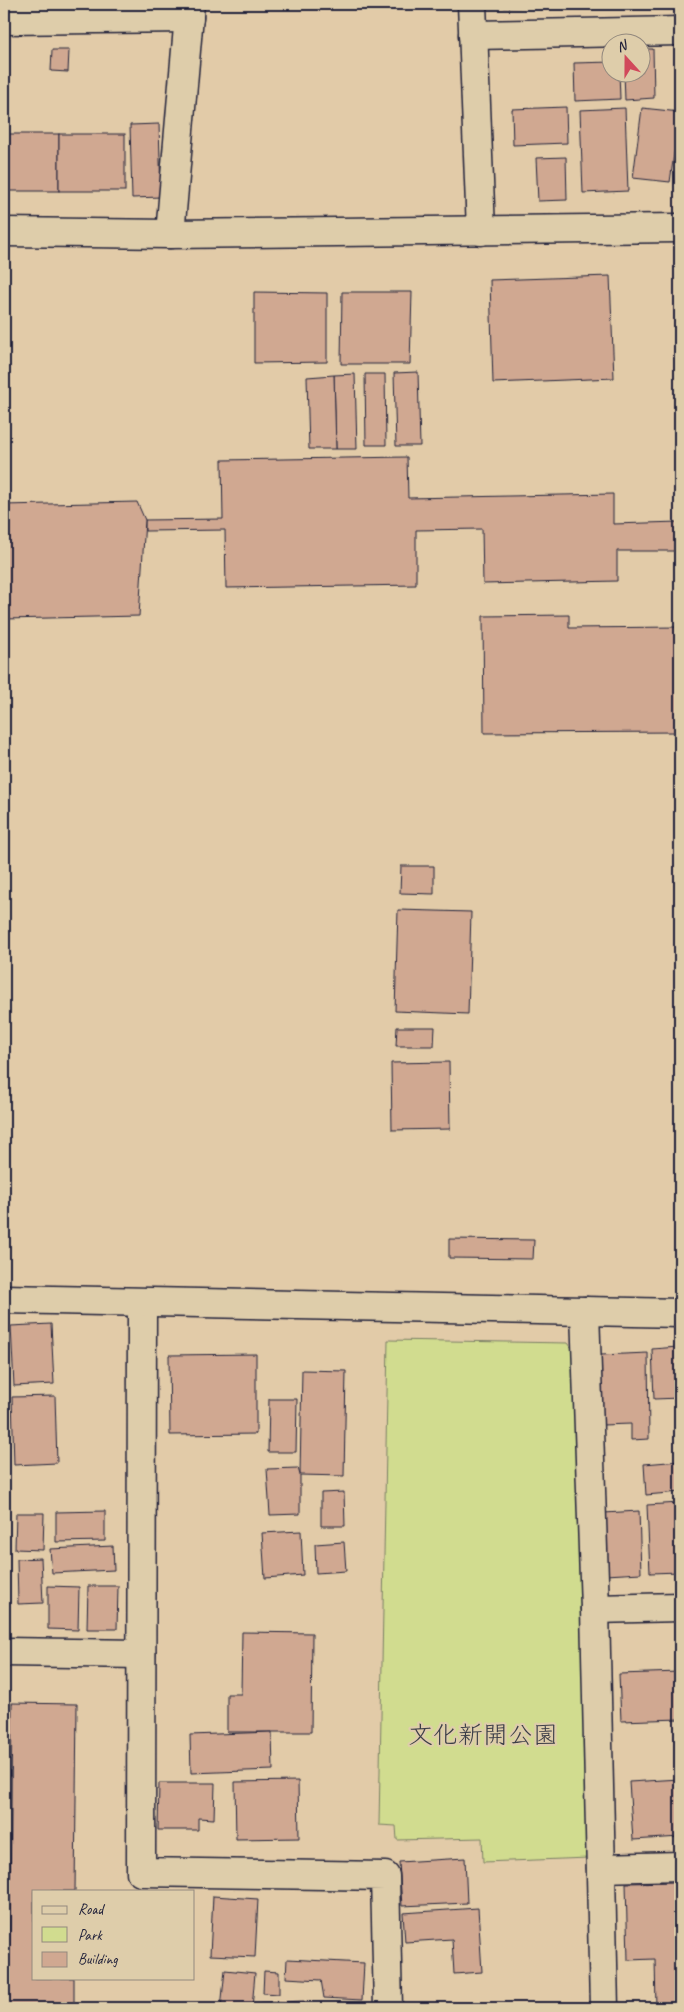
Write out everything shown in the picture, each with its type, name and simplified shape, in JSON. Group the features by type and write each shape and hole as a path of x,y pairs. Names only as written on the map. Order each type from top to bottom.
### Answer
{"street":[{"path":"472,4 481,231"},
{"path":"4,20 189,11 170,234"},
{"path":"473,35 680,30"},
{"path":"4,232 170,234 680,228"},
{"path":"4,1299 680,1313"},
{"path":"142,1303 141,1872 385,1876 388,2008"},
{"path":"585,1312 595,1609 604,2008"},
{"path":"595,1609 680,1607"},
{"path":"4,1652 142,1654"},
{"path":"601,1868 680,1866"}],"green space":[{"name":"文化新開公園","path":"388,1340 568,1343 574,1351 589,1858 483,1862 482,1838 397,1840 396,1826 379,1825"}],"building":[{"path":"504,4 571,4 571,5 504,7"},
{"path":"653,49 654,98 625,100 624,82 652,82"},
{"path":"52,50 69,50 68,72 51,71"},
{"path":"602,62 602,82 619,82 620,99 575,101 574,63"},
{"path":"566,107 567,143 513,145 512,109"},
{"path":"625,108 628,191 583,193 580,110"},
{"path":"642,108 680,112 670,182 633,178"},
{"path":"159,124 161,197 132,198 130,125"},
{"path":"4,134 59,134 59,191 4,191"},
{"path":"59,134 125,134 125,191 59,191"},
{"path":"566,157 567,200 538,201 536,158"},
{"path":"610,276 614,378 493,383 490,280"},
{"path":"254,292 327,293 327,362 254,363"},
{"path":"342,292 412,292 410,364 341,364"},
{"path":"418,372 420,446 396,446 394,373"},
{"path":"355,374 357,449 336,449 334,375"},
{"path":"365,374 385,374 386,445 366,445"},
{"path":"334,375 336,449 309,449 307,377"},
{"path":"407,457 408,498 613,494 613,524 679,522 678,551 617,551 617,581 483,584 482,529 416,530 416,585 226,588 225,530 145,531 145,520 223,519 222,460"},
{"path":"680,479 680,594 678,551"},
{"path":"137,502 145,520 139,616 4,619 4,505"},
{"path":"569,615 569,628 680,627 680,732 484,733 483,616"},
{"path":"401,866 434,866 434,894 400,893"},
{"path":"398,910 471,912 468,1014 395,1011"},
{"path":"397,1027 435,1027 434,1046 396,1046"},
{"path":"449,1062 450,1129 392,1130 391,1063"},
{"path":"449,1239 534,1240 533,1259 449,1258"},
{"path":"51,1324 54,1384 14,1386 11,1326"},
{"path":"678,1347 680,1398 654,1399 652,1349"},
{"path":"648,1353 649,1439 631,1440 631,1424 602,1425 601,1355"},
{"path":"256,1354 256,1434 170,1435 169,1355"},
{"path":"302,1370 346,1371 344,1476 300,1475"},
{"path":"55,1396 57,1463 14,1465 12,1397"},
{"path":"269,1399 297,1399 296,1452 268,1452"},
{"path":"680,1461 680,1492 646,1495 644,1464"},
{"path":"298,1468 300,1475 300,1514 270,1515 267,1469"},
{"path":"344,1492 345,1526 321,1526 321,1493"},
{"path":"680,1503 680,1572 650,1573 647,1505"},
{"path":"105,1511 105,1541 56,1542 56,1512"},
{"path":"639,1511 641,1573 606,1575 604,1513"},
{"path":"16,1513 44,1513 43,1550 15,1549"},
{"path":"301,1531 303,1575 265,1578 262,1533"},
{"path":"344,1542 346,1571 316,1573 315,1544"},
{"path":"113,1546 114,1570 52,1573 50,1549"},
{"path":"41,1558 43,1603 18,1604 17,1559"},
{"path":"48,1586 79,1587 78,1630 48,1629"},
{"path":"88,1586 118,1586 117,1629 87,1629"},
{"path":"242,1632 312,1633 311,1732 227,1732 227,1694 241,1694"},
{"path":"680,1672 680,1719 621,1721 619,1674"},
{"path":"12,1703 77,1704 75,1890 32,1890 32,1980 74,1980 74,2008 9,2008"},
{"path":"272,1732 273,1770 191,1773 190,1735"},
{"path":"680,1779 680,1837 633,1840 629,1782"},
{"path":"298,1781 299,1838 236,1839 235,1782"},
{"path":"159,1783 215,1783 214,1819 198,1818 198,1830 158,1830"},
{"path":"465,1858 467,1903 402,1906 399,1862"},
{"path":"680,1882 680,2008 656,2008 655,1959 628,1960 626,1883"},
{"path":"213,1896 258,1899 255,1957 210,1955"},
{"path":"478,1908 482,1972 454,1974 452,1939 405,1942 403,1913"},
{"path":"287,1959 364,1963 362,2000 324,1998 321,1980 286,1978"},
{"path":"225,1970 255,1973 252,2008 221,2008"},
{"path":"264,1971 279,1972 279,1994 263,1993"},
{"path":"304,2001 304,2008 261,2008 260,2003"},
{"path":"547,2005 547,2008 523,2008 523,2007"}]}
